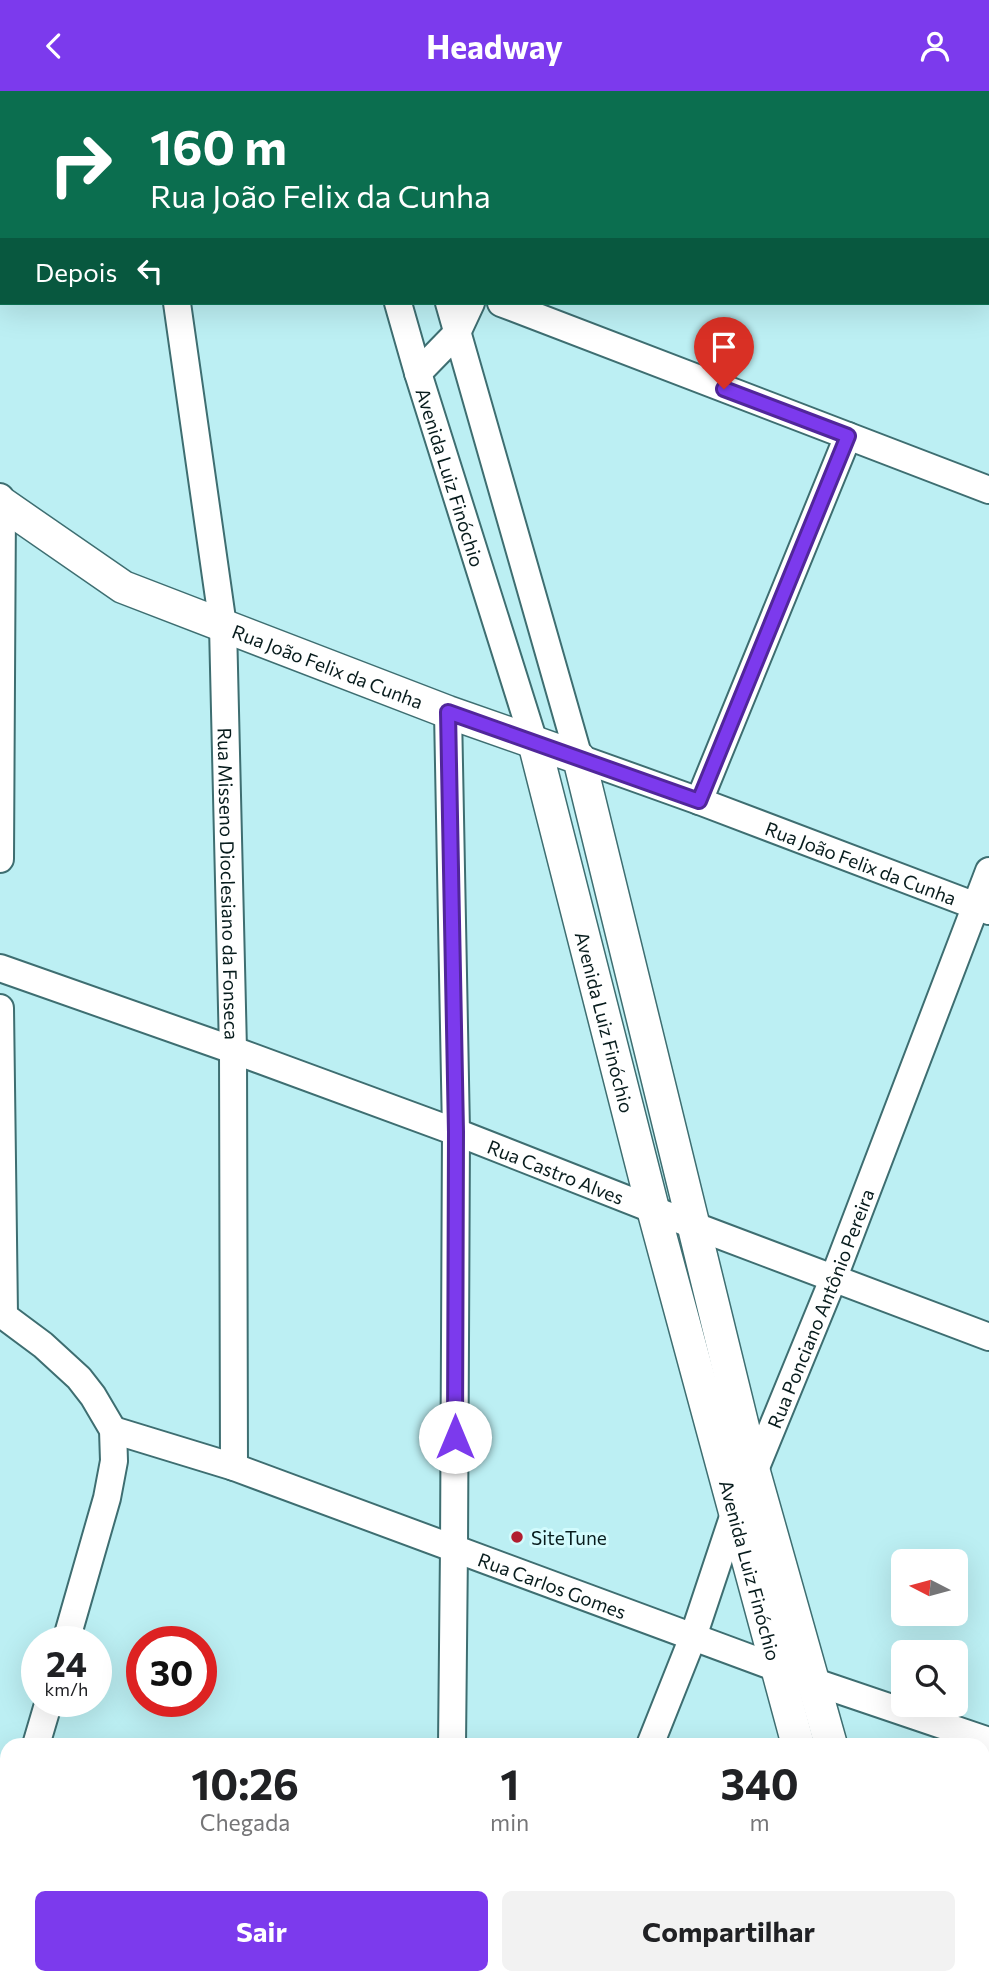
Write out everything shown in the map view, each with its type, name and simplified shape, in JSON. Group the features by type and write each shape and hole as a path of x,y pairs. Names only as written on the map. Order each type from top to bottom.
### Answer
{"street":[{"name":"Rua Misseno Dioclesiano da Fonseca","path":"177,305 223,627 233,1050 234,1467"},
{"name":"Avenida Luiz Finóchio","path":"399,305 534,742 653,1209 796,1738"},
{"name":"Avenida Luiz Finóchio","path":"450,305 579,758 754,1472 829,1738"},
{"path":"418,373 457,333 470,305"},
{"path":"506,305 989,490"},
{"path":"699,801 848,436"},
{"name":"Rua João Felix da Cunha","path":"1,501 123,587 448,712 699,801 982,909"},
{"path":"0,859 1,501"},
{"path":"448,712 456,1132 452,1738"},
{"name":"Rua Ponciano Antônio Pereira","path":"653,1738 692,1637 735,1511 754,1472 982,909 989,871"},
{"name":"Rua Castro Alves","path":"0,968 456,1132 989,1337"},
{"path":"0,1008 2,1314 43,1345 79,1378 113,1430 114,1461 107,1499 70,1626"},
{"name":"Rua Carlos Gomes","path":"113,1430 234,1467 812,1681 980,1738"},
{"path":"38,1738 44,1717"}],"place":[{"name":"SiteTune","path":"517,1537"}],"route":[{"path":"455,1437 456,1132 448,712 699,801 848,436 724,389"}]}
